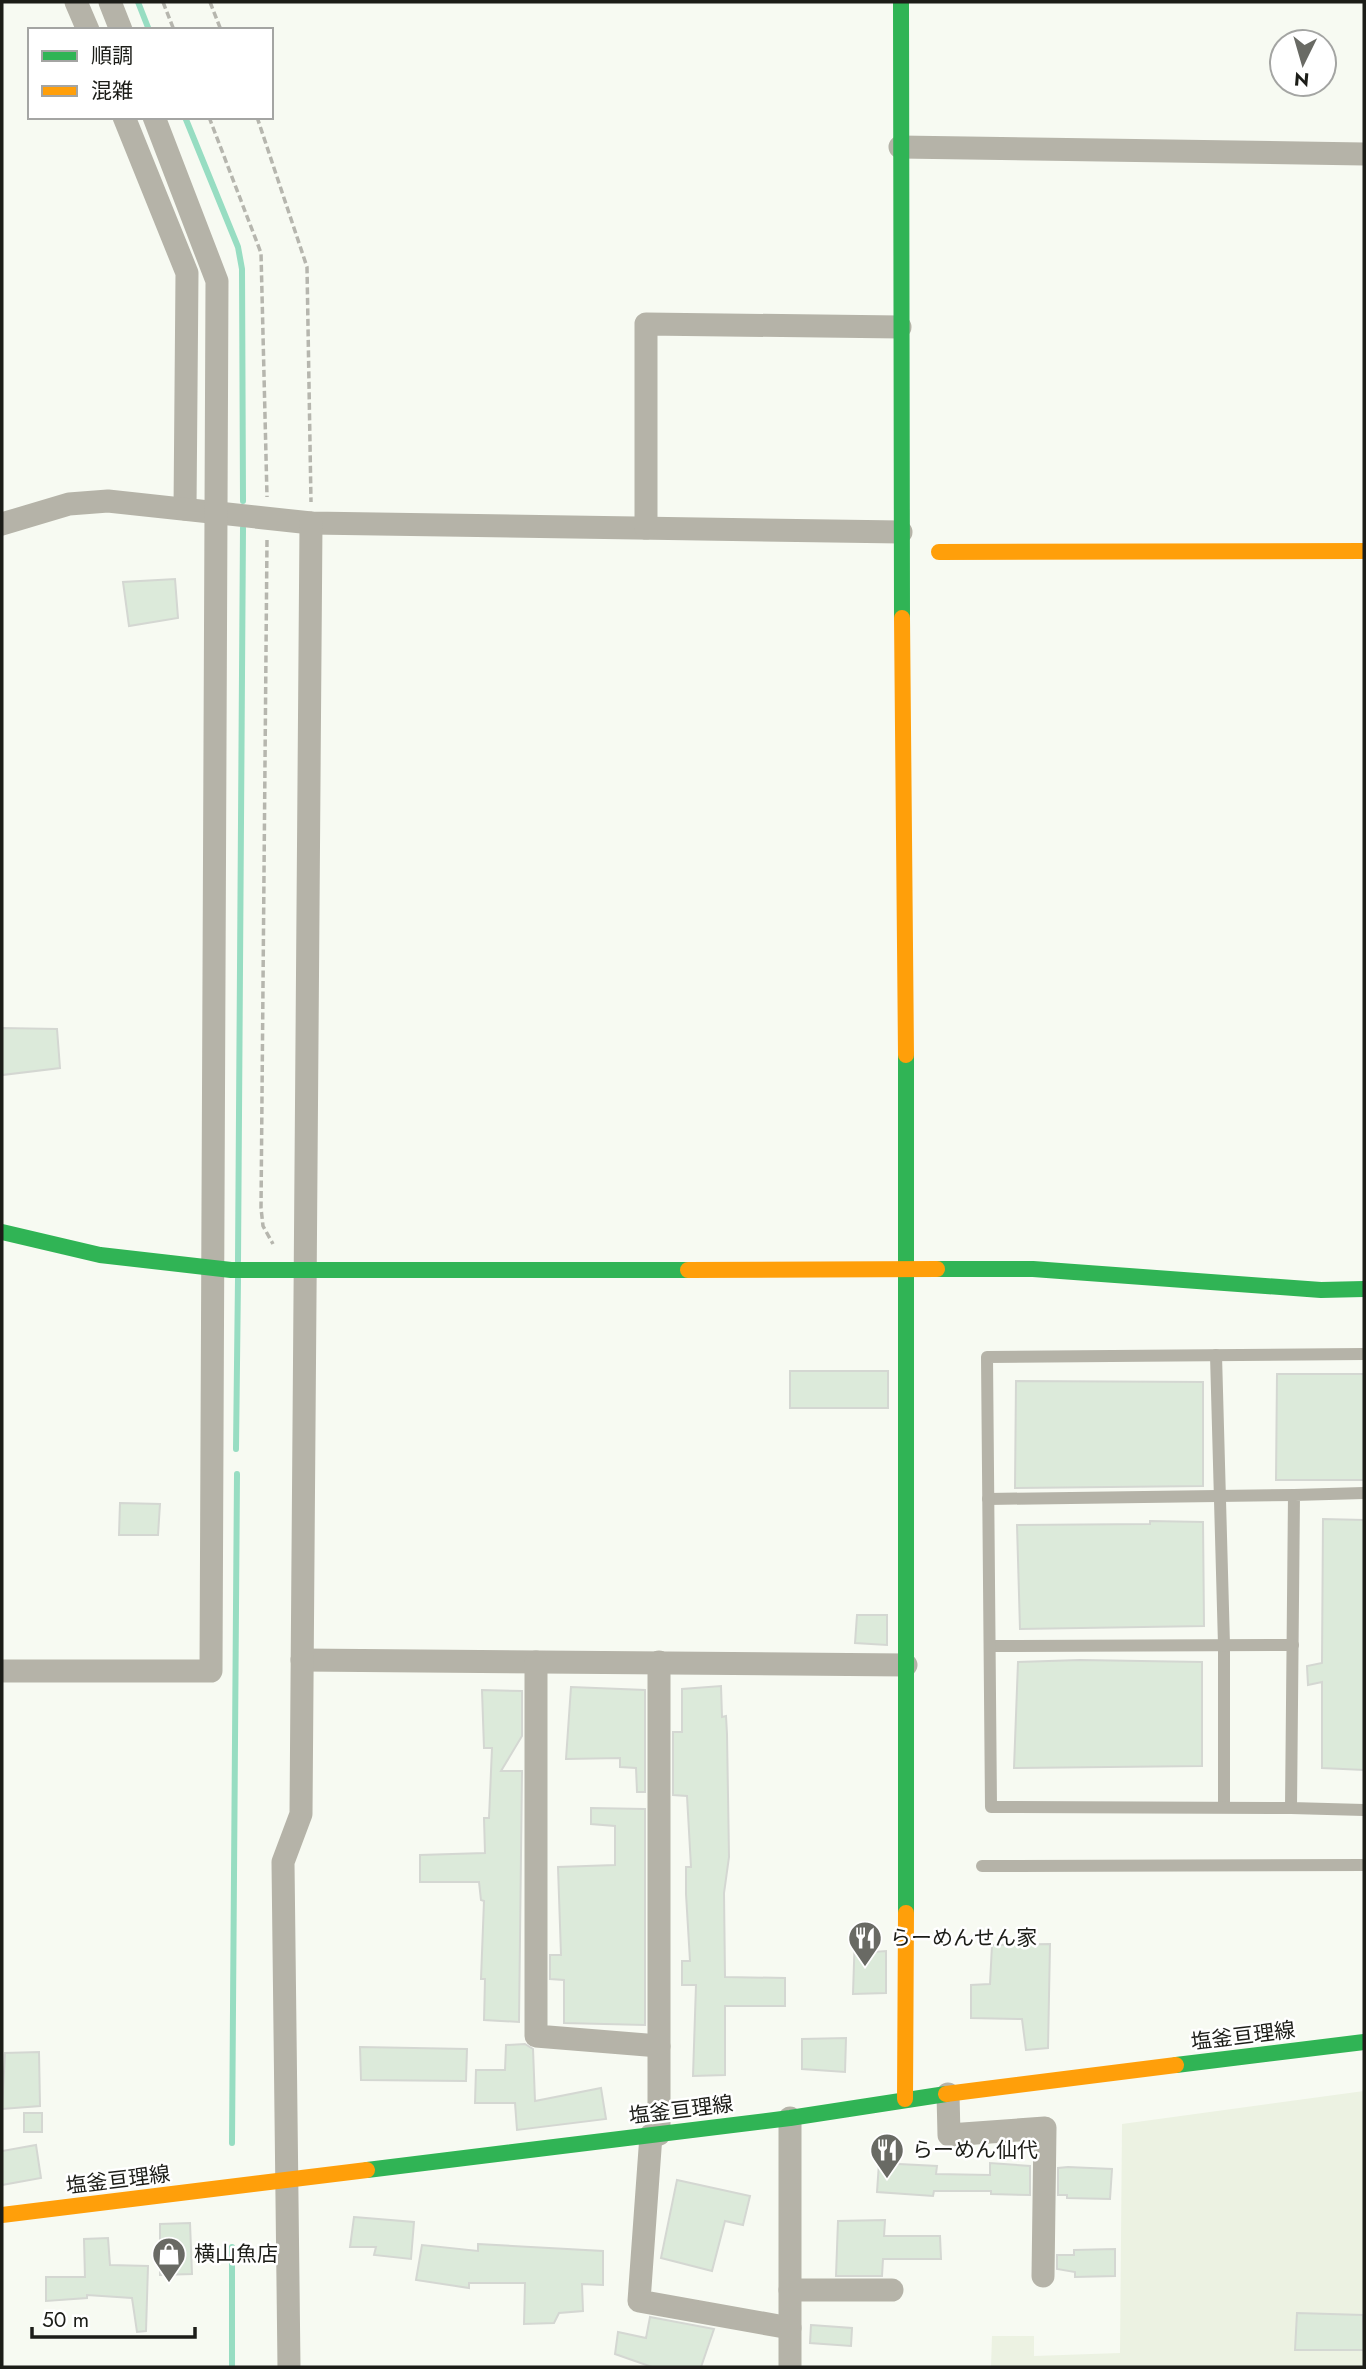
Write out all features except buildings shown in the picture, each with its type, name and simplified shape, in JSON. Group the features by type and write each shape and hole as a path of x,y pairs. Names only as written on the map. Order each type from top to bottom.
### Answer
{"street":[{"path":"76,2 87,28"},
{"path":"110,2 120,28"},
{"path":"901,2 901,532 908,1271 905,2099"},
{"path":"125,119 187,273 185,509"},
{"path":"2,1671 211,1671 219,1270 217,281 155,119"},
{"path":"900,148 1364,155"},
{"path":"646,528 646,324 900,327"},
{"path":"2,524 69,503 108,501 311,523 901,532"},
{"path":"289,2367 283,1862 301,1814 311,523"},
{"path":"939,552 1364,551"},
{"path":"2,1232 111,1259 269,1273 1032,1269 1321,1290 1364,1289"},
{"path":"302,1660 906,1665"},
{"path":"536,1662 536,2036 659,2046"},
{"path":"659,1662 659,2046 655,2134 639,2301 790,2328"},
{"name":"塩釜亘理線","path":"2,2215 790,2118 905,2099 1364,2042"},
{"path":"948,2094 949,2136 1045,2127 1043,2276"},
{"path":"790,2118 790,2367"},
{"path":"790,2290 892,2290"}],"lane":[{"path":"1364,1354 987,1357 991,1807 1224,1806 1364,1810"},
{"path":"1216,1355 1224,1645 1224,1806"},
{"path":"988,1499 1364,1493"},
{"path":"1291,1808 1294,1495"},
{"path":"989,1646 1293,1645"},
{"path":"982,1866 1364,1865"}],"path":[{"path":"163,2 173,28"},
{"path":"210,2 220,28"},
{"path":"210,119 261,253 268,518 261,1208 263,1226 273,1244 269,1273"},
{"path":"258,119 307,267 311,523"}],"shaded area":[{"path":"1364,2091 1364,2367 991,2367 992,2336 1034,2336 1034,2356 1120,2353 1122,2124"}],"waterway":[{"path":"138,2 148,28"},
{"path":"186,119 238,247 242,269 243,501"},
{"path":"238,1261 243,528"},
{"path":"236,1449 238,1279"},
{"path":"232,2143 237,1474"},
{"path":"232,2247 232,2367"}],"traffic: fast":[{"path":"901,2 902,618"},
{"path":"906,1055 906,1913"},
{"path":"2,1232 100,1255 231,1270 688,1270"},
{"path":"937,1269 1033,1269 1321,1290 1364,1289"},
{"path":"1176,2065 1364,2042"},
{"path":"367,2170 790,2118 946,2094"}],"traffic: slow":[{"path":"939,552 1364,551"},
{"path":"902,618 906,1055"},
{"path":"688,1270 937,1269"},
{"path":"905,2099 906,1913"},
{"path":"946,2094 1176,2065"},
{"path":"2,2215 367,2170"}],"place":[{"name":"らーめんせん家","path":"865,1968"},
{"name":"らーめん仙代","path":"887,2180"},
{"name":"横山魚店","path":"169,2284"}]}
